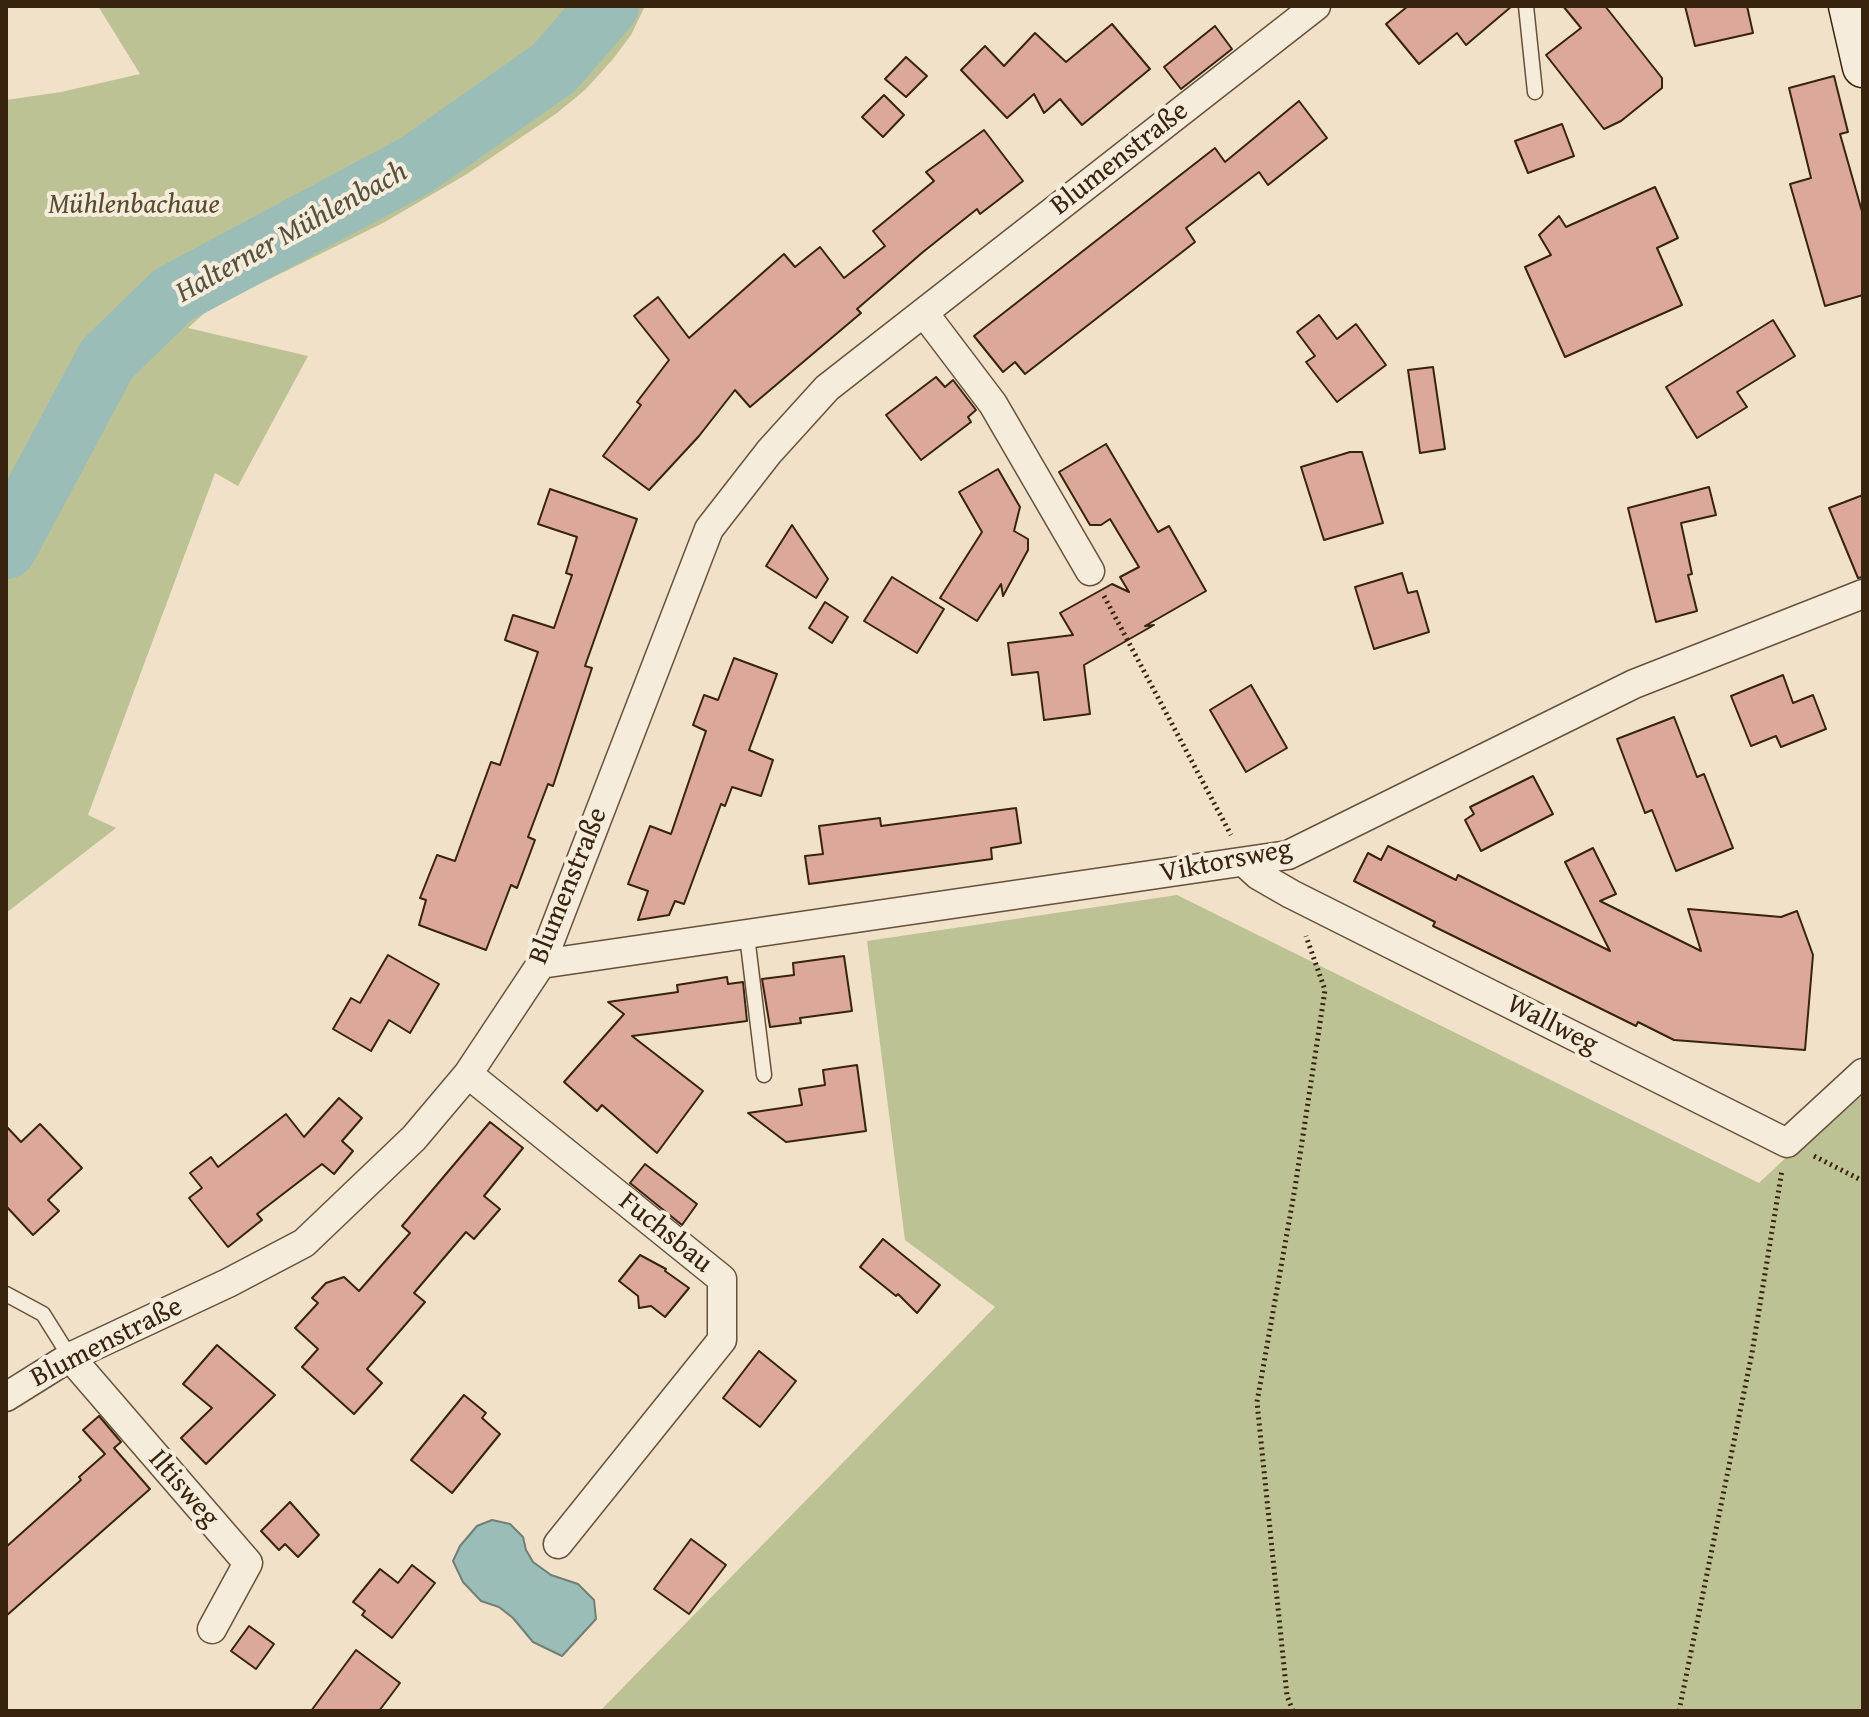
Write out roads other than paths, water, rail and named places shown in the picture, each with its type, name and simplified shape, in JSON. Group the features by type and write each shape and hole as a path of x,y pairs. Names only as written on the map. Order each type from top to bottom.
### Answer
{"street":[{"name":"Blumenstraße","path":"6,1397 70,1357 228,1283 304,1243 414,1138 468,1074 541,964 709,529 769,452 827,388 1316,6"},
{"path":"1849,6 1863,67"},
{"path":"924,313 993,404 1090,571"},
{"name":"Viktorsweg","path":"541,964 1288,855 1634,684 1863,594"},
{"name":"Wallweg","path":"1245,863 1258,875 1291,894 1787,1143 1863,1073"},
{"name":"Fuchsbau","path":"468,1074 722,1279 722,1340 558,1544"},
{"name":"Iltisweg","path":"70,1357 248,1563 212,1629"}],"lane":[{"path":"1526,6 1535,92"},
{"path":"747,936 764,1075"},
{"path":"6,1294 43,1314 70,1357"}],"water":[{"path":"492,1520 510,1524 523,1537 533,1562 551,1575 578,1584 594,1600 596,1619 562,1656 533,1642 513,1618 499,1607 481,1601 463,1582 453,1561 460,1546 477,1526"}],"waterway":[{"name":"Halterner Mühlenbach","path":"6,548 107,359 173,295 416,165 554,68 608,6"}],"park label":[{"name":"Mühlenbachaue","path":"134,206"}]}
